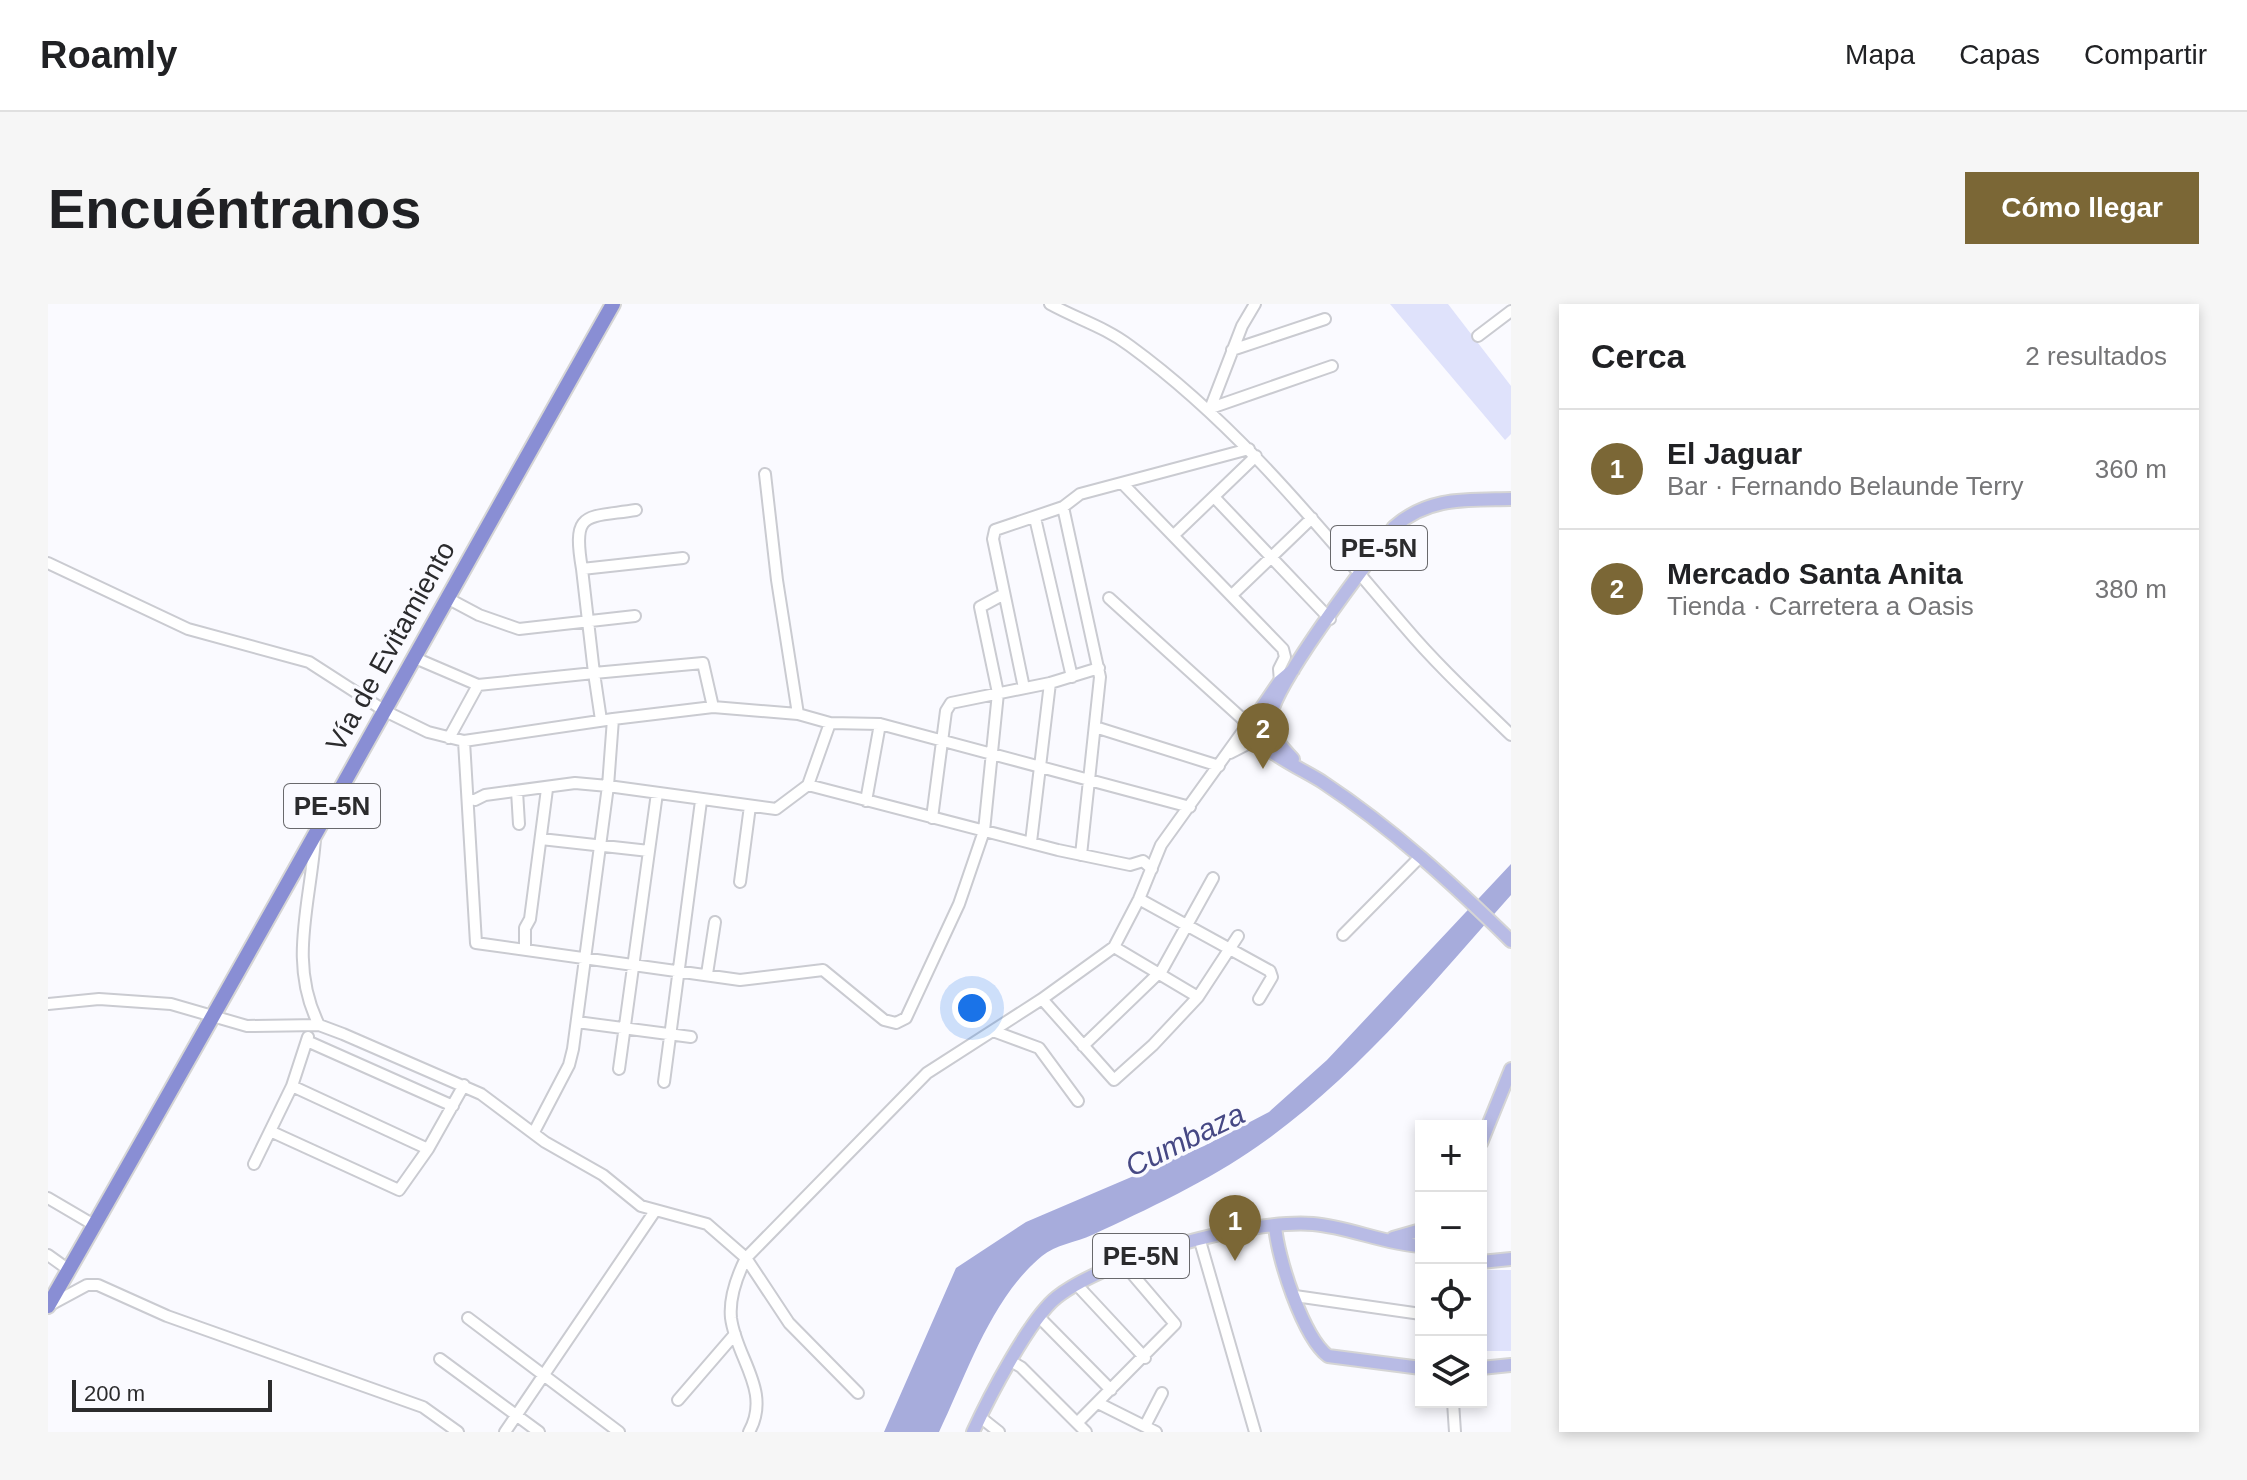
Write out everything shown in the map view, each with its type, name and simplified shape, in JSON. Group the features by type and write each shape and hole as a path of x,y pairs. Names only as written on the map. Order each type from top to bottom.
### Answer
{"highway":[{"name":"Vía de Evitamiento","path":"48,1306 133,1162 210,1016 316,836 613,304"}],"main road":[{"name":"PE-5N","path":"1250,722 1280,681 1293,670 1394,527 1424,508 1447,499 1511,499"},
{"name":"PE-5N","path":"1271,726 1293,670"},
{"path":"1250,722 1255,739 1299,767 1419,858 1511,941"},
{"path":"1271,726 1299,767"},
{"path":"1487,1128 1511,1069"},
{"name":"PE-5N","path":"973,1432 1039,1317 1057,1297 1122,1262 1275,1225 1311,1224 1415,1245"},
{"path":"1275,1225 1295,1296 1314,1341 1328,1356 1415,1367"},
{"name":"PE-5N","path":"1389,1239 1415,1232"},
{"path":"1487,1261 1511,1259"},
{"path":"1487,1367 1511,1365"}],"street":[{"path":"1050,304 1094,322 1130,345 1210,409 1312,518 1406,629 1511,735"},
{"path":"1210,409 1232,350 1255,304"},
{"path":"1478,336 1511,311"},
{"path":"1232,350 1325,319"},
{"path":"1210,409 1332,366"},
{"path":"1024,688 993,535 999,527 1063,507 1075,495 1252,452"},
{"path":"1175,534 1214,497 1252,452"},
{"path":"765,474 777,580 798,714"},
{"path":"1123,484 1175,534 1283,649 1285,657 1279,669 1280,681"},
{"path":"1214,497 1330,619"},
{"path":"1063,507 1099,668 1081,855"},
{"path":"534,1132 569,1065 608,786 607,720 594,673 577,538 580,524 588,518 636,510"},
{"path":"1035,518 1072,677"},
{"path":"1232,595 1312,518"},
{"path":"582,569 683,558"},
{"path":"48,563 188,629 309,662 385,711 449,738 464,741 713,707 798,714 830,723 880,724 1190,807"},
{"path":"464,741 475,941 480,945 740,980 823,970 884,1020 901,1021 906,1018 959,904 984,831 998,693 980,607 1004,594"},
{"path":"447,598 479,615 519,629 635,616"},
{"path":"1109,598 1250,722 1271,726 1263,739 1255,739 1228,754"},
{"path":"415,658 478,685 703,663 713,707"},
{"path":"932,818 946,711 951,703 961,698 1050,683 1099,668"},
{"path":"1031,842 1050,683"},
{"path":"449,738 478,685"},
{"path":"749,1432 755,1420 754,1379 735,1334 731,1301 746,1258 927,1073 1042,999 1114,947 1139,899 1161,845 1250,722"},
{"path":"468,798 475,800 575,783 701,801 779,808 808,785 830,723"},
{"path":"866,801 880,724"},
{"path":"1095,727 1219,766"},
{"path":"808,785 1081,855 1130,865 1143,861 1152,869"},
{"path":"525,949 525,928 530,919 547,789"},
{"path":"517,791 519,824"},
{"path":"619,1069 657,793"},
{"path":"664,1082 673,1033 701,801"},
{"path":"740,882 750,806"},
{"path":"254,1164 292,1086 315,1026 302,978 302,940 316,836"},
{"path":"541,839 600,843 649,851"},
{"path":"1343,935 1419,858"},
{"path":"1083,1046 1158,973 1213,878"},
{"path":"1139,899 1272,973 1259,999"},
{"path":"707,974 715,922"},
{"path":"1042,999 1114,1080 1198,997 1238,936"},
{"path":"1114,947 1198,997"},
{"path":"48,1004 99,999 161,1003 196,1009 247,1026 315,1026 464,1085 506,1110 545,1142 603,1175 629,1198 655,1211 707,1224 746,1258 789,1323 858,1393"},
{"path":"577,1022 691,1037"},
{"path":"993,1031 1039,1048 1078,1101"},
{"path":"307,1041 453,1106"},
{"path":"270,1131 396,1190 403,1188 464,1085"},
{"path":"292,1086 428,1149"},
{"path":"48,1198 94,1225"},
{"path":"505,1432 542,1373 655,1211"},
{"path":"1200,1241 1255,1432"},
{"path":"48,1255 69,1270"},
{"path":"1078,1422 1145,1358 1175,1324 1122,1262"},
{"path":"48,1306 87,1285 98,1285 167,1316 423,1407 458,1432"},
{"path":"1077,1285 1145,1358"},
{"path":"1295,1296 1415,1313"},
{"path":"1039,1317 1111,1390"},
{"path":"468,1318 619,1432"},
{"path":"678,1400 735,1334"},
{"path":"440,1359 539,1432"},
{"path":"1012,1362 1086,1432"},
{"path":"1145,1426 1162,1393"},
{"path":"1098,1403 1156,1432"},
{"path":"1453,1408 1455,1432"},
{"path":"980,1417 999,1432"}],"shaded area":[{"path":"1390,304 1448,304 1511,386 1511,434 1505,440"},
{"path":"1487,1270 1511,1270 1511,1351 1487,1351"}],"water":[{"path":"1511,864 1511,895 1422,996 1327,1091 1258,1146 1219,1171 1134,1215 1042,1256 1024,1273 994,1315 939,1432 884,1432 956,1268 1026,1222 1204,1146 1269,1112 1327,1060"}],"place":[{"name":"Mercado Santa Anita","path":"1263,769"},
{"name":"El Jaguar","path":"1235,1261"}],"water label":[{"name":"Cumbaza","path":"1185,1140"}]}
